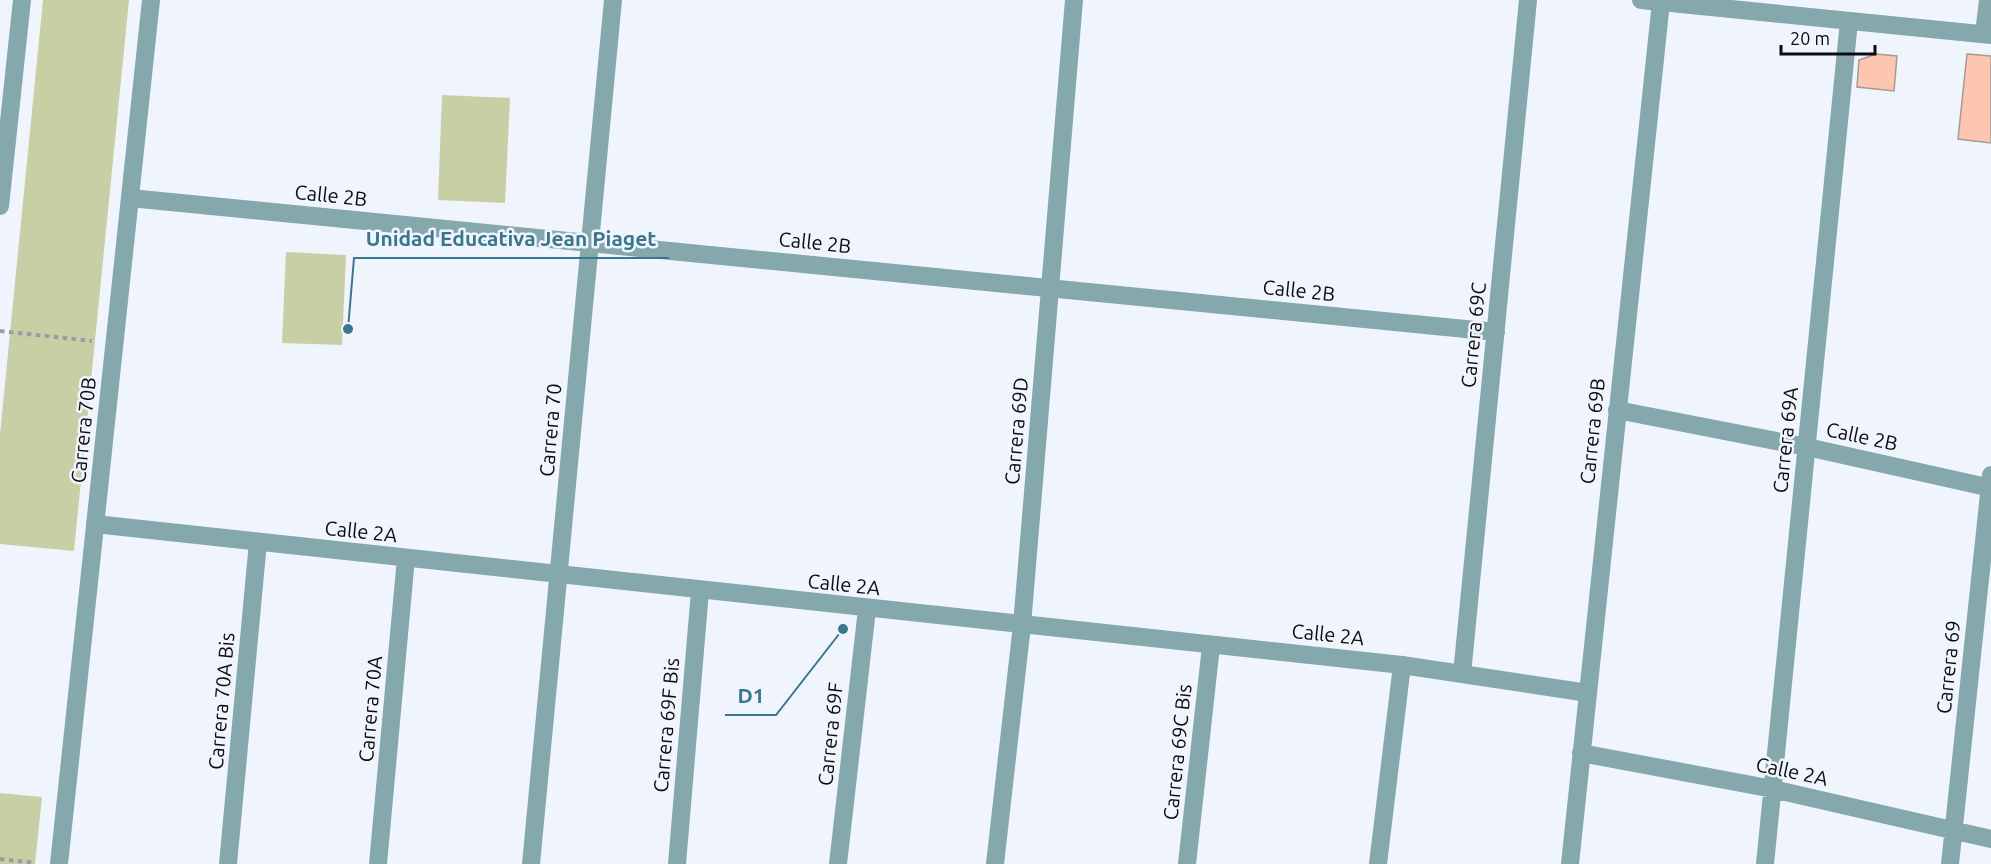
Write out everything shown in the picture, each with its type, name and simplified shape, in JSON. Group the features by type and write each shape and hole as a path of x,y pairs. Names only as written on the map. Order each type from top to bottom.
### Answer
{"street":[{"path":"0,206 22,0"},
{"name":"Carrera 70B","path":"59,864 151,0"},
{"name":"Carrera 70","path":"531,864 613,0"},
{"name":"Carrera 69D","path":"995,864 1022,625 1074,0"},
{"name":"Carrera 69C","path":"1462,674 1528,0"},
{"path":"1641,0 1987,35 1988,0"},
{"name":"Carrera 69B","path":"1570,864 1661,2"},
{"name":"Carrera 69A","path":"1765,864 1849,21"},
{"name":"Calle 2B","path":"130,198 1496,332"},
{"name":"Calle 2B","path":"1617,410 1991,484"},
{"name":"Carrera 69","path":"1950,864 1991,484"},
{"name":"Calle 2A","path":"95,524 1402,665 1588,693"},
{"name":"Carrera 70A Bis","path":"228,864 258,542"},
{"name":"Carrera 70A","path":"378,864 406,558"},
{"name":"Carrera 69F Bis","path":"676,864 700,591"},
{"name":"Carrera 69F","path":"838,864 867,609"},
{"name":"Carrera 69C Bis","path":"1187,864 1211,646"},
{"path":"1378,864 1402,665"},
{"name":"Calle 2A","path":"1581,753 1773,789 1991,840"}],"path":[{"path":"0,331 114,344"},
{"path":"0,860 47,864"}],"green space":[{"path":"43,0 129,0 74,551 0,544 0,434"},
{"path":"442,95 510,98 505,203 438,200"},
{"path":"286,252 346,255 342,345 282,343"},
{"path":"0,793 42,797 35,864 0,864"}],"building":[{"path":"1876,54 1897,56 1894,91 1857,87 1859,60"},
{"path":"1967,54 1991,56 1991,143 1958,139"}],"place":[{"name":"Unidad Educativa Jean Piaget","path":"348,329"},
{"name":"D1","path":"843,629"}]}
